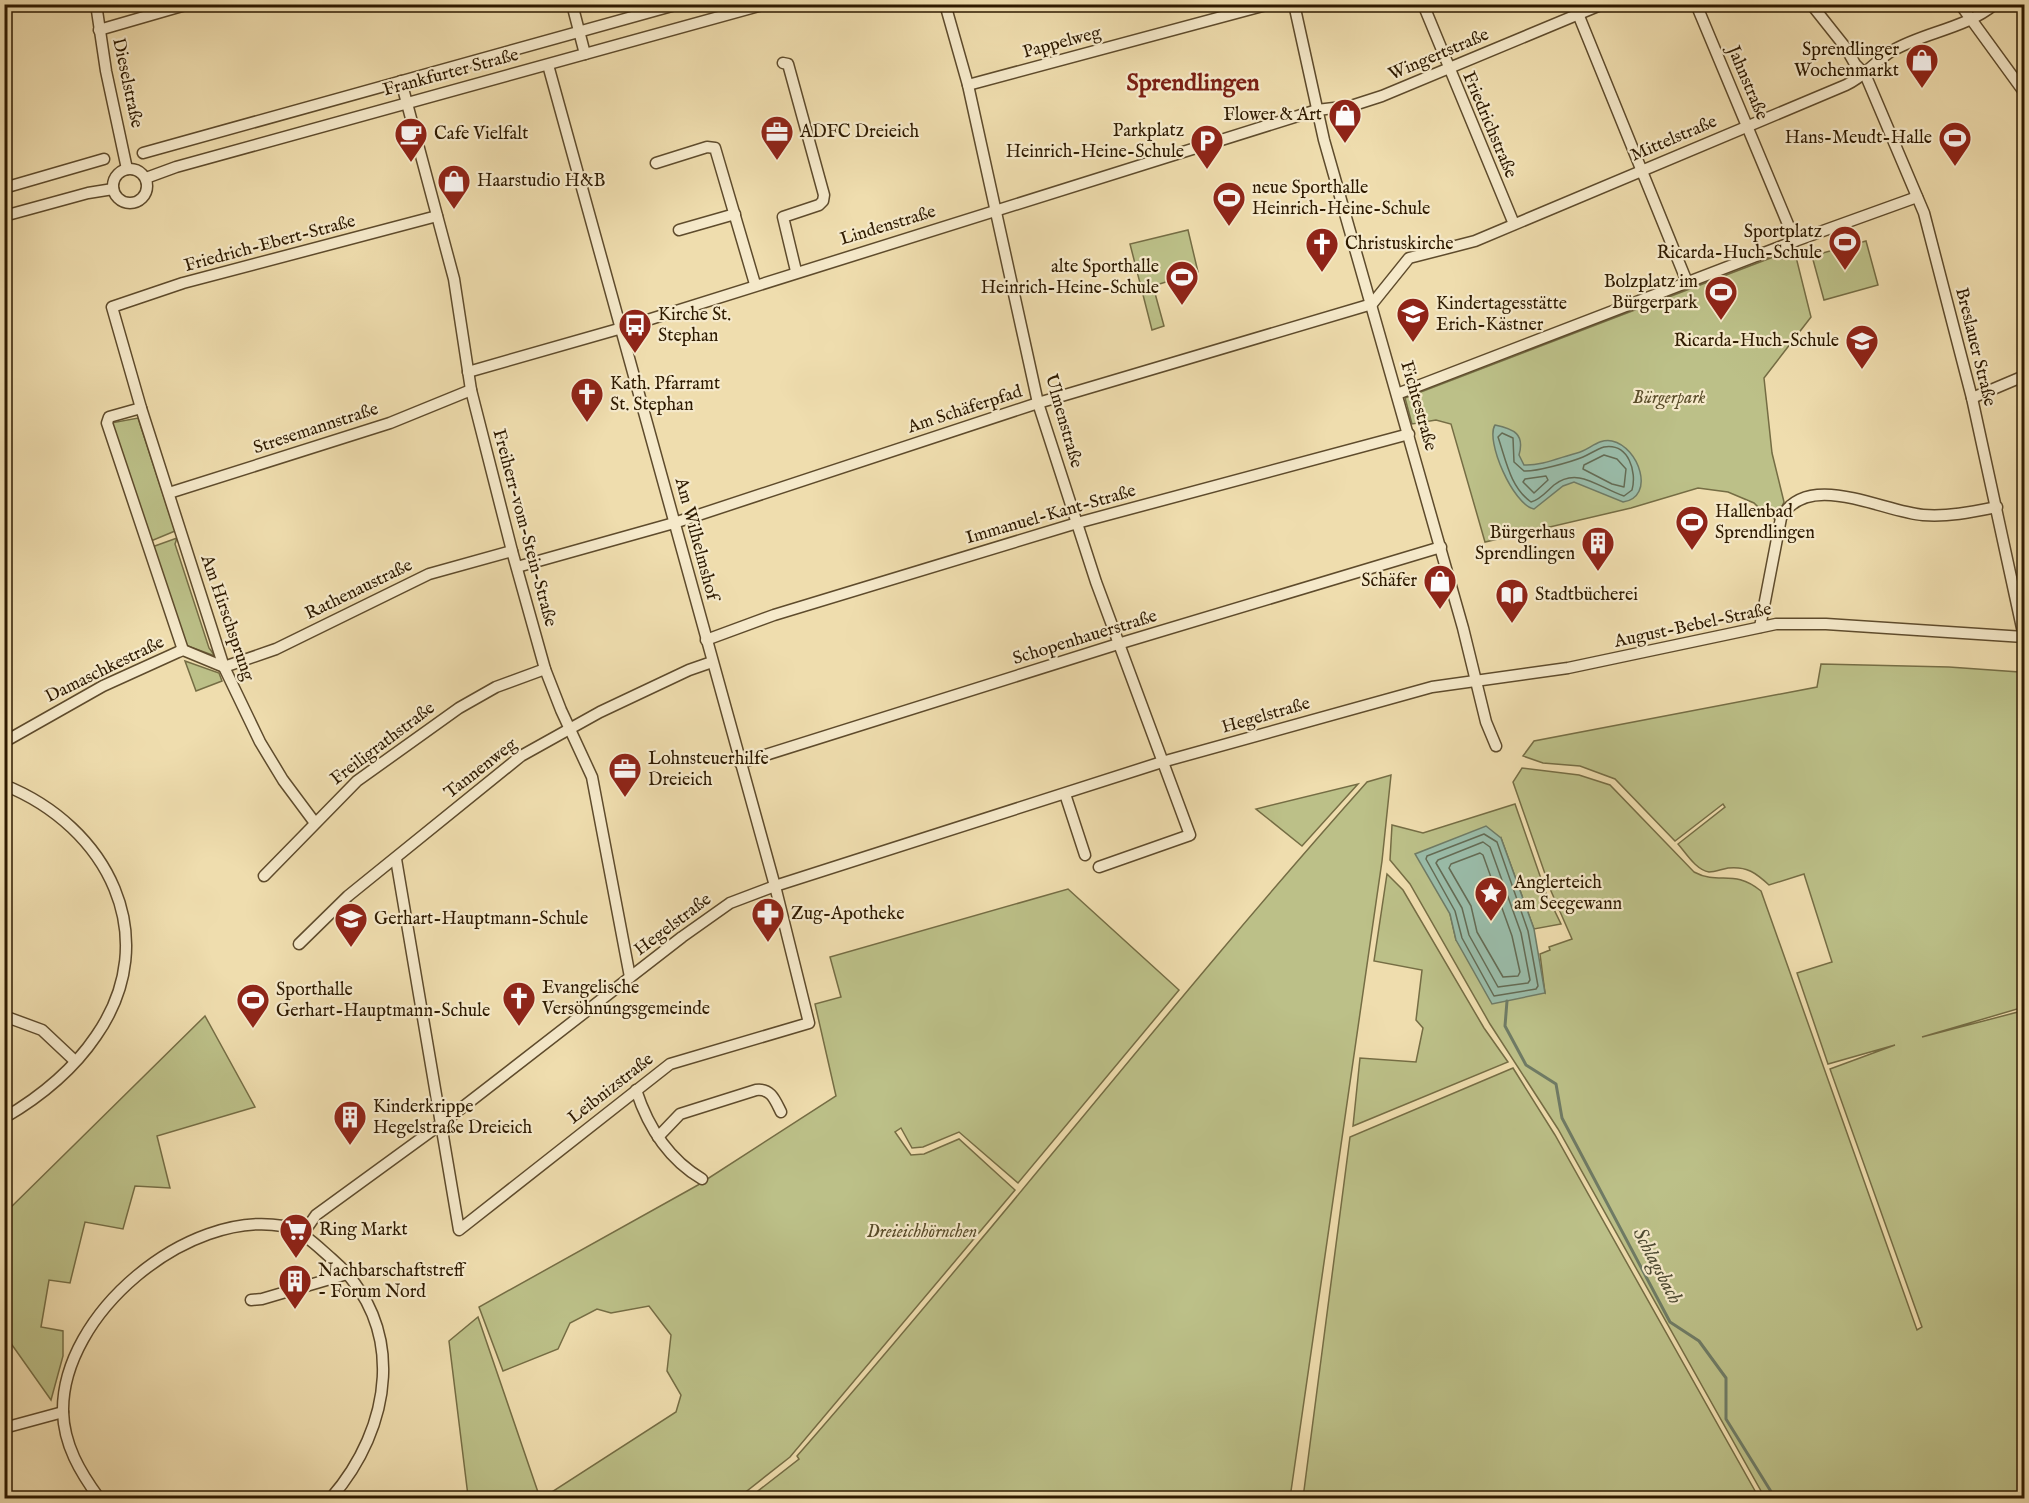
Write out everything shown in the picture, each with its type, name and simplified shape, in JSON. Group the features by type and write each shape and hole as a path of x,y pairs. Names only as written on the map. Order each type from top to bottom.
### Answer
{"street":[{"name":"Dieselstraße","path":"96,4 99,30 127,169"},
{"path":"99,30 189,4"},
{"path":"572,4 585,54"},
{"name":"Frankfurter Straße","path":"143,153 679,4"},
{"name":"Frankfurter Straße","path":"146,178 176,167 406,102 766,4"},
{"name":"Ulmenstraße","path":"945,4 968,85 1038,403 1118,644 1190,835 1099,867"},
{"name":"Pappelweg","path":"968,85 1270,4"},
{"name":"Fichtestraße","path":"1294,4 1317,110 1441,547 1478,682 1486,722 1496,746"},
{"name":"Friedrichstraße","path":"1423,4 1447,69 1514,224"},
{"name":"Wingertstraße","path":"1317,110 1363,103 1447,69 1577,10 1603,4"},
{"name":"Jahnstraße","path":"1696,4 1795,241"},
{"name":"Breslauer Straße","path":"1811,4 1865,74 1924,214 1972,398 2024,637"},
{"path":"1960,4 2025,92"},
{"name":"Mittelstraße","path":"1372,304 1409,258 1466,244 1846,85 1865,74 1893,50 1970,20 1995,4"},
{"path":"1577,10 1640,171 1687,282"},
{"path":"783,63 788,64 824,195 819,205 783,217 796,271"},
{"name":"Am Wilhelmshof","path":"548,65 775,886 809,1023"},
{"name":"Freiherr-vom-Stein-Straße","path":"401,81 458,299 471,390 512,551 545,669 569,729 592,777 630,977"},
{"name":"Lindenstraße","path":"468,372 622,328 796,271 1317,110"},
{"path":"656,163 707,147 715,148 755,284"},
{"path":"4,188 104,159"},
{"path":"127,169 139,171 146,178 148,190 136,203 130,204 119,200 113,189 117,175 127,169"},
{"path":"4,216 88,193 113,189"},
{"path":"1397,394 1795,241 1917,197"},
{"path":"679,230 735,214"},
{"name":"Friedrich-Ebert-Straße","path":"112,307 183,283 437,216"},
{"name":"Am Schäferpfad","path":"517,567 674,524 1038,403 1372,304"},
{"name":"Am Hirschsprung","path":"112,307 141,408 224,667 260,742 283,780 315,823"},
{"path":"1972,398 2025,376"},
{"name":"Stresemannstraße","path":"168,494 390,423 471,390"},
{"path":"141,408 109,417 107,423 183,650"},
{"name":"Immanuel-Kant-Straße","path":"706,640 774,615 1077,523 1409,434"},
{"path":"1760,627 1781,518 1786,510 1798,500 1812,495 1841,496 1912,514 1934,516 1997,507"},
{"name":"Schopenhauerstraße","path":"740,763 1118,644 1441,547"},
{"name":"Rathenaustraße","path":"224,667 276,649 429,574 512,551"},
{"name":"August-Bebel-Straße","path":"1478,682 1568,668 1760,627 1793,623 2024,637"},
{"name":"Damaschkestraße","path":"4,742 103,686 158,659 183,650 224,667"},
{"name":"Tannenweg","path":"299,944 348,896 521,756 644,691 712,662"},
{"name":"Freiligrathstraße","path":"264,876 357,781 459,708 496,687 545,669"},
{"name":"Hegelstraße","path":"302,1235 316,1215 441,1124 630,977 730,903 775,886 1162,762 1421,689 1478,682"},
{"path":"4,785 47,806 76,831 103,862 119,898 125,944 121,984 104,1022 75,1061 40,1094 4,1118"},
{"path":"1065,794 1085,855"},
{"path":"396,859 441,1124"},
{"path":"4,1016 42,1030 75,1061"},
{"name":"Leibnizstraße","path":"441,1124 459,1230 675,1061 809,1023"},
{"path":"636,1090 658,1137 673,1156 702,1179"},
{"path":"658,1137 680,1114 756,1090 767,1090 781,1112"},
{"path":"99,1498 71,1452 63,1412 68,1374 84,1336 115,1296 150,1266 191,1242 225,1231 251,1226 281,1226 302,1235 347,1275 373,1313 382,1350 383,1377 378,1411 367,1443 350,1474 331,1498"},
{"path":"250,1300 262,1299 347,1275"},
{"path":"4,1428 63,1412"}],"green space":[{"path":"1188,230 1198,272 1153,286 1164,326 1152,330 1130,244"},
{"name":"Sportplatz Ricarda-Huch-Schule","path":"1866,241 1878,285 1824,300 1812,256"},
{"name":"Bürgerpark","path":"1794,249 1811,317 1764,378 1772,453 1784,502 1776,520 1765,514 1754,503 1728,492 1698,488 1631,508 1485,542 1451,424 1436,420 1412,424 1405,398"},
{"path":"138,418 175,531 151,541 111,423"},
{"path":"177,538 175,544 209,648 215,656 185,645 152,547"},
{"path":"185,661 219,673 222,681 196,691"},
{"path":"1821,664 1949,667 2019,672 2024,700 2024,1007 1922,1037 2018,1012 2024,1033 2024,1498 1765,1498 1558,1129 1490,1024 1410,884 1390,860 1392,825 1423,833 1515,804 1546,893 1561,924 1534,929 1501,838 1450,914 1456,940 1545,993 1540,954 1550,950 1549,947 1572,939 1551,891 1513,782 1522,768 1579,775 1610,785 1694,872 1712,878 1742,880 1761,891 1917,1330 1922,1327 1830,1069 1895,1045 1828,1064 1797,973 1832,962 1804,874 1769,885 1746,869 1728,868 1711,872 1704,871 1678,844 1725,807 1723,804 1675,841 1615,779 1580,766 1543,763 1523,756 1534,741 1817,687"},
{"path":"1391,775 1382,861 1290,1498 749,1498 799,1459 797,1456 1294,865 1367,782"},
{"path":"1358,784 1302,846 1256,809"},
{"path":"1387,874 1403,890 1484,1028 1508,1062 1353,1126 1360,1058 1416,1062 1423,1028 1416,1020 1422,970 1374,961"},
{"name":"Dreieichhörnchen","path":"1068,889 1179,990 1018,1183 959,1132 923,1147 912,1148 901,1128 895,1132 911,1155 924,1154 959,1139 1015,1190 790,1457 738,1498 548,1498 547,1495 676,1412 681,1395 667,1371 671,1335 649,1306 611,1313 597,1309 570,1323 558,1349 503,1371 479,1307 698,1185 836,1096 815,1004 841,997 830,957"},
{"path":"205,1016 255,1107 157,1136 170,1188 135,1186 123,1229 85,1222 70,1283 49,1280 41,1327 63,1331 63,1356 51,1400 5,1335 5,1213"},
{"path":"1513,1068 1555,1135 1759,1498 1303,1498 1350,1137"},
{"path":"478,1317 540,1498 466,1498 468,1496 449,1341"}],"water":[{"path":"1495,425 1508,428 1519,437 1519,455 1524,465 1544,463 1581,452 1603,441 1612,441 1622,445 1630,452 1640,472 1639,491 1633,498 1623,502 1574,482 1563,486 1534,509 1526,505 1518,496 1503,471 1494,444"},
{"name":"Anglerteich am Seegewann","path":"1486,826 1501,838 1534,929 1545,993 1492,1004 1456,940 1450,914 1415,854"}],"waterway":[{"name":"Schlagsbach","path":"1507,1001 1505,1026 1526,1065 1556,1084 1562,1118 1670,1322 1699,1341 1726,1378 1726,1419 1775,1498"}],"place":[{"name":"Sprendlinger Wochenmarkt","path":"1922,89"},
{"name":"Flower & Art","path":"1345,144"},
{"name":"ADFC Dreieich","path":"777,161"},
{"name":"Cafe Vielfalt","path":"411,163"},
{"name":"Hans-Meudt-Halle","path":"1955,167"},
{"name":"Parkplatz Heinrich-Heine-Schule","path":"1207,170"},
{"name":"Haarstudio H&B","path":"454,210"},
{"name":"neue Sporthalle Heinrich-Heine-Schule","path":"1229,227"},
{"name":"Sportplatz Ricarda-Huch-Schule","path":"1845,271"},
{"name":"Christuskirche","path":"1322,273"},
{"name":"alte Sporthalle Heinrich-Heine-Schule","path":"1182,306"},
{"name":"Bolzplatz im Bürgerpark","path":"1721,321"},
{"name":"Kindertagesstätte Erich-Kästner","path":"1413,343"},
{"name":"Kirche St. Stephan","path":"635,354"},
{"name":"Ricarda-Huch-Schule","path":"1862,370"},
{"name":"Kath. Pfarramt St. Stephan","path":"587,423"},
{"name":"Hallenbad Sprendlingen","path":"1692,551"},
{"name":"Bürgerhaus Sprendlingen","path":"1598,572"},
{"name":"Schäfer","path":"1440,610"},
{"name":"Stadtbücherei","path":"1512,624"},
{"name":"Lohnsteuerhilfe Dreieich","path":"625,798"},
{"name":"Anglerteich am Seegewann","path":"1491,922"},
{"name":"Zug-Apotheke","path":"768,943"},
{"name":"Gerhart-Hauptmann-Schule","path":"351,948"},
{"name":"Evangelische Versöhnungsgemeinde","path":"519,1027"},
{"name":"Sporthalle Gerhart-Hauptmann-Schule","path":"253,1029"},
{"name":"Kinderkrippe Hegelstraße Dreieich","path":"350,1146"},
{"name":"Ring Markt","path":"296,1259"},
{"name":"Nachbarschaftstreff - Forum Nord","path":"295,1310"}],"district":[{"name":"Sprendlingen","path":"1193,83"}]}
